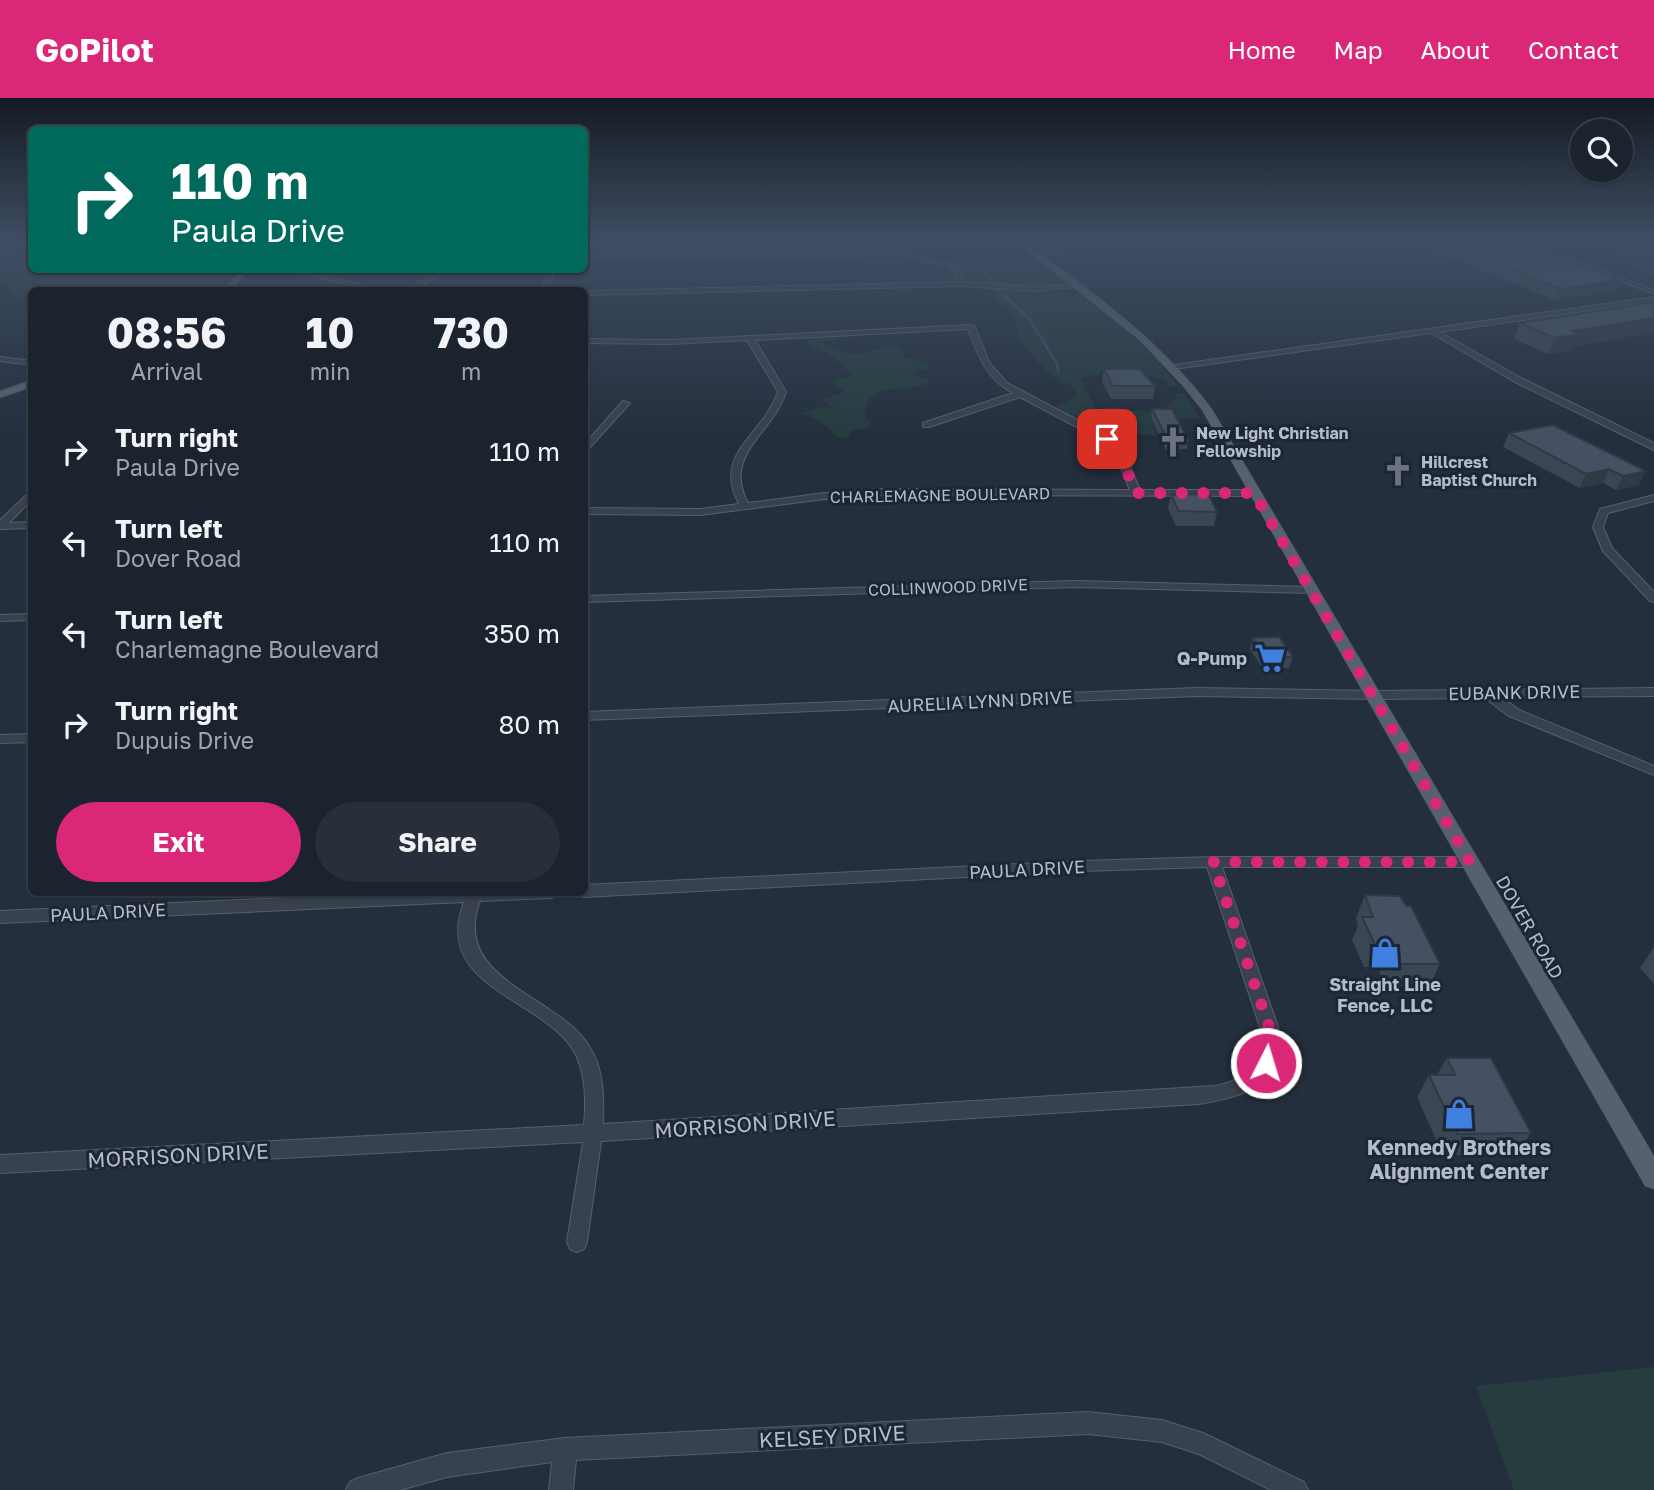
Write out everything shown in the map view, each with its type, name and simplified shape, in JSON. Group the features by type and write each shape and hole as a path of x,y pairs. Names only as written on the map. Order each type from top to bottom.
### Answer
{"main road":[{"name":"DOVER ROAD","path":"1105,305 1174,367 1207,409 1654,1178"},
{"path":"0,396 28,385"}],"street":[{"path":"1174,367 1613,305"},
{"path":"588,341 670,342 971,327 985,363 1004,385 1110,441 1118,450 1136,493"},
{"path":"1433,331 1518,380 1654,447"},
{"path":"744,506 735,482 737,460 775,409 782,391 749,337"},
{"path":"0,359 28,362"},
{"path":"926,425 1019,394"},
{"path":"588,446 626,403"},
{"name":"CHARLEMAGNE BOULEVARD","path":"588,511 687,512 883,492 1254,493"},
{"path":"0,526 28,497"},
{"path":"1654,498 1604,511 1598,527 1607,549 1654,598"},
{"path":"0,526 28,525"},
{"name":"COLLINWOOD DRIVE","path":"588,599 1054,584 1311,590"},
{"path":"0,618 28,617"},
{"name":"AURELIA LYNN DRIVE","path":"588,716 1197,692 1375,695"},
{"name":"EUBANK DRIVE","path":"1375,695 1654,692"},
{"path":"1487,693 1505,708 1528,719 1654,771"},
{"path":"0,739 28,738"},
{"name":"PAULA DRIVE","path":"588,891 1213,862 1470,862"},
{"name":"MORRISON DRIVE","path":"0,1164 592,1133 1199,1096 1233,1091 1253,1081 1261,1072 1271,1042 1269,1027 1213,862"},
{"name":"PAULA DRIVE","path":"0,917 416,896"},
{"path":"474,896 465,922 469,949 484,972 572,1035 584,1051 592,1072 595,1096 592,1133 578,1242"},
{"name":"KELSEY DRIVE","path":"358,1490 447,1465 565,1449 1088,1423 1162,1431 1202,1444 1296,1490"},
{"path":"561,1490 565,1449"}],"green space":[{"path":"1005,305 1093,305 1126,330 1157,360 1178,386 1162,387 1169,386 1166,380 1134,371 1100,372 1080,378 1095,408 1075,418 1054,408 1074,398 1077,393 1069,383 1061,383 1045,370 1019,340 1015,321"},
{"path":"837,334 840,337 823,343 852,353 860,354 886,347 903,350 903,356 929,365 928,369 916,370 912,376 930,379 929,382 879,393 871,398 866,406 865,419 872,423 866,428 852,430 847,439 838,437 820,421 802,413 819,407 834,408 822,399 845,392 831,381 852,375 833,356 809,345 809,341"},
{"path":"1166,393 1184,394 1200,419 1150,417 1157,435 1115,435 1125,446 1120,447 1110,436 1082,422 1103,414 1105,408 1156,411 1157,408 1168,407 1172,401 1178,399 1175,394"},
{"path":"1654,1367 1654,1490 1514,1490 1476,1386"}],"building":[{"path":"1635,305 1654,305 1654,318 1573,331 1580,334 1555,338 1520,323"},
{"path":"1104,369 1140,369 1155,386 1113,386"},
{"path":"1152,409 1172,409 1188,440 1168,440"},
{"path":"1553,425 1646,471 1623,476 1609,469 1586,474 1509,433"},
{"path":"1171,495 1209,495 1217,512 1179,511"},
{"path":"1279,637 1293,657 1266,658 1253,638"},
{"path":"1365,895 1400,896 1406,906 1411,906 1440,964 1397,964 1388,945 1375,945 1362,917 1373,917"},
{"path":"1447,1058 1491,1058 1531,1133 1457,1134 1429,1075 1455,1075"}],"waterway":[{"path":"1015,305 1029,318 1057,364 1058,372"}],"place":[{"name":"New Light Christian Fellowship","path":"1173,442"},
{"name":"Hillcrest Baptist Church","path":"1398,471"},
{"name":"Q-Pump","path":"1270,658"},
{"name":"Straight Line Fence, LLC","path":"1385,953"},
{"name":"Kennedy Brothers Alignment Center","path":"1459,1114"}],"route":[{"path":"1107,439 1118,450 1136,493 1254,493 1375,695 1470,862 1213,862 1269,1027 1271,1042 1266,1063"}]}
